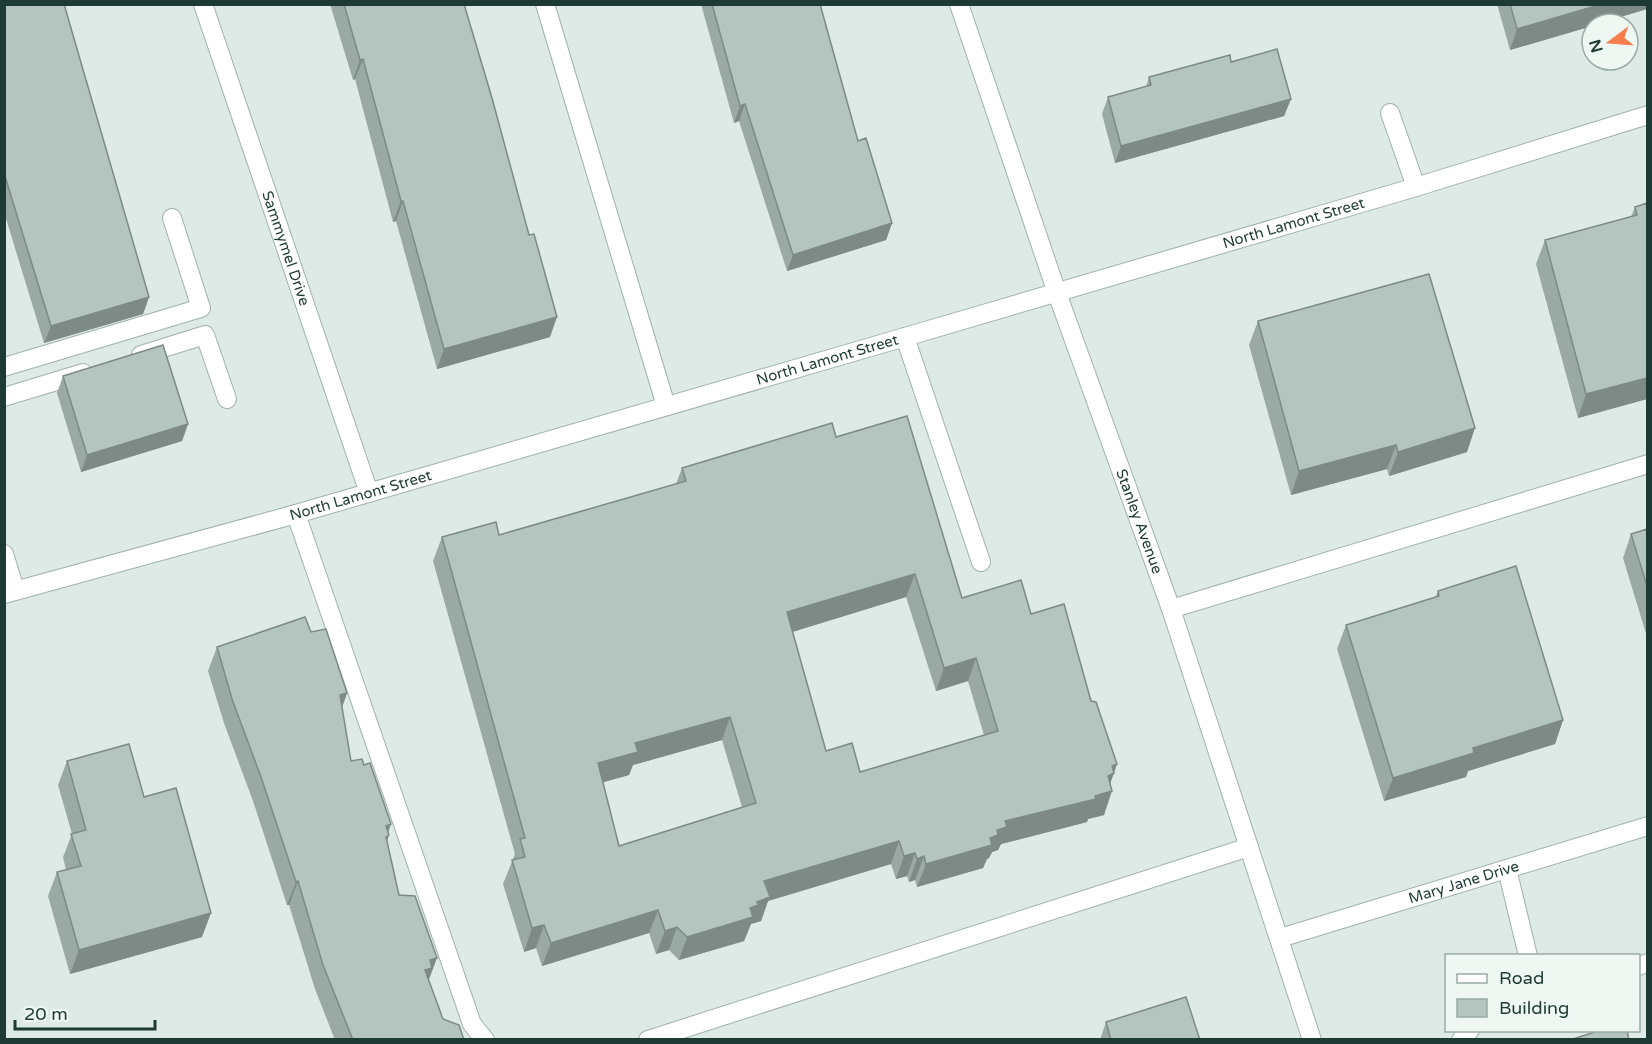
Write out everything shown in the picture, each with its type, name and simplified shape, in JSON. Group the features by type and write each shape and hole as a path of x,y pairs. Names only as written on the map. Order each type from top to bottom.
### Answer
{"street":[{"name":"Sammymel Drive","path":"203,4 369,493"},
{"path":"545,4 666,406"},
{"name":"Stanley Avenue","path":"959,4 1057,292 1171,609 1312,1040"},
{"path":"1390,113 1416,187"},
{"name":"North Lamont Street","path":"10,592 296,514 905,337 1416,187 1647,115"},
{"path":"4,367 201,308 172,218"},
{"path":"127,359 205,335 227,399"},
{"path":"905,337 981,562"},
{"path":"4,397 105,366"},
{"path":"1171,609 1647,464"},
{"path":"296,514 472,1024 485,1040"},
{"path":"4,554 10,592"},
{"name":"Mary Jane Drive","path":"1280,938 1647,826"},
{"path":"648,1040 1249,848"},
{"path":"1507,869 1528,954"}],"building":[{"path":"4,4 64,4 149,297 51,326 4,173"},
{"path":"344,4 464,4 529,235 534,234 557,317 444,349 363,59 360,60"},
{"path":"712,4 820,4 858,141 866,138 892,223 793,255 745,104 740,106"},
{"path":"1510,4 1602,4 1517,29"},
{"path":"1277,49 1291,99 1121,146 1108,97 1151,85 1149,77 1230,55 1231,62"},
{"path":"1647,203 1647,378 1586,394 1545,240 1637,215 1635,207"},
{"path":"1429,274 1475,428 1398,452 1396,445 1299,471 1258,321"},
{"path":"163,345 188,424 87,455 63,376"},
{"path":"907,416 962,598 1021,580 1031,614 1064,604 1091,701 1096,702 1117,764 1112,766 1114,773 1108,776 1112,791 1095,796 1096,799 1005,821 1007,827 997,830 998,835 990,838 992,845 926,864 924,856 917,859 915,853 904,856 899,841 764,881 770,897 757,902 758,905 750,908 753,917 687,937 677,927 665,931 658,910 551,943 544,925 532,928 512,860 525,857 520,839 525,838 442,537 496,522 499,535 686,481 682,468 832,423 836,437","holes":["915,574 944,668 976,658 998,731 860,772 852,743 826,751 787,612","730,717 756,803 619,846 598,763 638,752 635,743"]},
{"path":"1647,529 1647,586 1631,534"},
{"path":"1516,566 1563,720 1473,748 1474,753 1393,778 1346,625 1439,596 1438,591"},
{"path":"305,617 311,632 326,629 347,693 340,695 351,761 362,759 364,765 370,763 391,824 386,826 389,835 386,837 399,895 415,896 437,958 430,960 432,968 425,970 443,1019 459,1025 464,1040 353,1040 323,965 298,881 296,882 232,699 217,647"},
{"path":"129,744 144,797 176,788 211,913 79,950 57,872 81,866 71,834 86,830 67,761"},
{"path":"1186,997 1200,1040 1111,1040 1106,1022"},
{"path":"1595,1032 1627,1032 1629,1040 1570,1040"}]}
